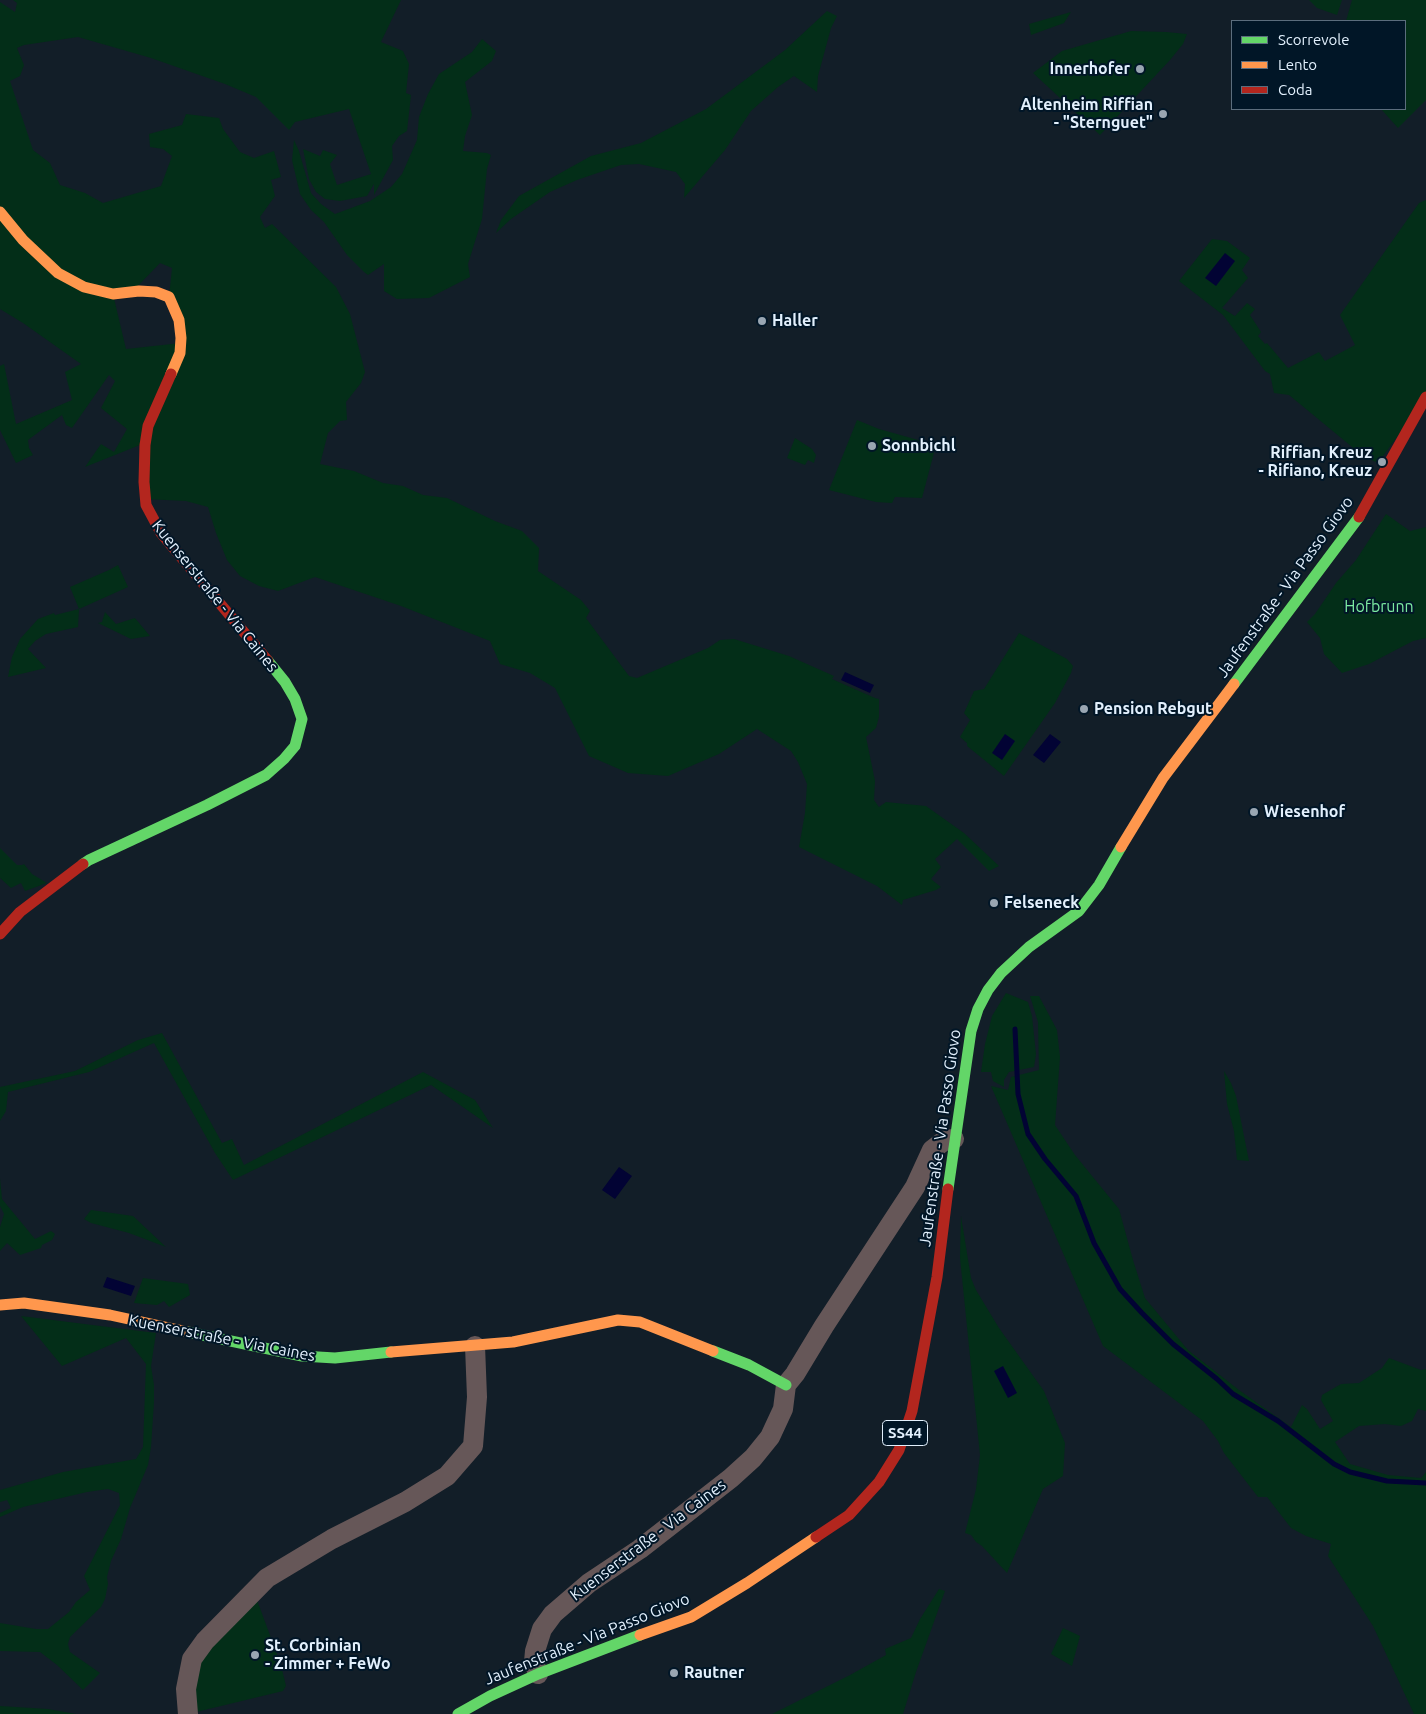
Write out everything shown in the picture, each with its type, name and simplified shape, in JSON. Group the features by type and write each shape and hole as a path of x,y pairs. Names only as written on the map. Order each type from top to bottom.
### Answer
{"street":[{"name":"Kuenserstraße - Via Caines","path":"0,212 23,240 58,273 78,284 113,294 139,291 156,292 169,297 179,320 180,353 148,426 145,445 144,482 146,505 161,534 285,682 295,699 302,719 295,746 284,759 266,774 207,805 89,860 20,912 0,934"},
{"name":"Jaufenstraße - Via Passo Giovo","path":"458,1714 490,1696 538,1674 692,1617 849,1515 880,1482 899,1450 912,1411 937,1277 954,1139 971,1031 978,1009 988,990 1001,973 1029,947 1079,911 1099,885 1163,778 1308,588 1359,517 1390,465 1426,397"},
{"name":"Kuenserstraße - Via Caines","path":"538,1674 534,1662 534,1651 542,1629 553,1614 589,1583 640,1550 731,1478 753,1458 770,1437 783,1409 786,1385 795,1374 824,1326 915,1187 932,1150 945,1140 954,1139"},
{"name":"Kuenserstraße - Via Caines","path":"0,1305 24,1303 110,1315 302,1356 335,1358 413,1349 513,1342 618,1320 640,1322 749,1365 786,1385"},
{"path":"188,1714 186,1689 192,1659 205,1641 266,1578 332,1539 405,1502 448,1476 473,1446 477,1397 475,1346"}],"green space":[{"path":"13,0 401,0 381,42 403,51 409,64 406,93 411,95 407,131 399,136 392,146 393,160 374,195 374,184 367,196 340,201 325,199 316,192 309,179 303,149 320,156 323,150 337,155 330,164 337,185 371,174 349,109 295,122 289,130 256,97 151,58 78,37 24,45 17,48 24,65 20,76 10,81 33,150 50,163 60,185 85,193 103,203 161,186 172,156 163,149 150,147 149,134 182,125 186,114 219,118 223,129 240,152 254,158 274,151 281,177 271,180 275,196 260,217 265,228 272,224 336,287 350,314 365,372 361,383 346,402 347,420 340,421 328,433 320,464 354,471 383,483 403,486 423,495 447,498 495,521 522,531 539,548 538,571 581,600 590,611 586,618 629,676 637,678 708,648 720,640 734,639 789,656 834,676 832,679 879,699 879,717 876,728 866,737 875,781 874,800 879,807 886,802 926,806 964,833 999,866 989,871 957,839 935,859 941,867 931,879 941,887 903,900 902,905 877,886 799,847 805,813 807,784 791,751 757,729 719,754 668,776 628,773 589,756 555,688 530,673 500,664 490,641 401,606 315,577 278,591 259,586 240,576 227,560 208,507 186,501 145,499 140,445 85,467 101,444 114,452 127,429 101,408 115,381 109,375 72,428 66,425 62,415 28,440 29,448 33,455 16,463 0,430 0,366 4,364 16,424 72,400 65,372 81,364 0,309 0,2 15,12 17,3","holes":["160,263 172,268 169,297 181,343 126,349 113,294 132,292"]},
{"path":"1309,0 1342,0 1337,15 1317,8"},
{"path":"1352,0 1426,0 1426,100 1398,128 1382,110 1406,110 1406,20 1346,20"},
{"path":"827,11 837,16 831,28 818,76 817,92 794,76 778,87 751,111 725,150 684,198 685,184 676,172 639,164 621,165 577,180 550,192 511,219 496,233 501,220 519,196 591,156 641,143 706,109 785,50"},
{"path":"1071,12 1064,23 1031,35 1029,24"},
{"path":"1131,31 1187,34 1183,44 1170,60 1100,135 1033,73 1062,51"},
{"path":"482,39 496,51 492,61 465,82 472,115 465,136 463,151 491,155 487,169 482,219 468,264 470,277 429,298 397,299 384,291 384,264 368,275 364,272 347,255 324,222 311,210 300,194 292,160 294,140 311,193 321,204 335,214 370,201 391,187 402,174 417,140 419,117 428,94 439,74 472,52"},
{"path":"1426,200 1426,397 1378,463 1363,456 1289,395 1274,393 1270,374 1265,371 1223,315 1179,281 1212,239 1227,241 1250,258 1242,270 1248,278 1222,308 1235,316 1247,303 1255,309 1250,315 1261,332 1258,336 1265,344 1267,343 1288,368 1319,352 1325,361 1355,345 1340,315 1419,203"},
{"path":"857,420 879,429 936,445 922,498 895,497 892,503 876,502 829,490"},
{"path":"795,438 812,449 816,455 814,463 808,460 805,465 787,458"},
{"name":"Hofbrunn","path":"1386,514 1410,531 1426,527 1426,638 1413,641 1369,664 1342,673 1324,654 1320,638 1307,622 1356,560"},
{"path":"118,565 128,587 79,609 70,587"},
{"path":"79,609 78,627 46,634 35,641 28,649 46,668 8,677 12,657 20,639 38,619 54,613 55,615"},
{"path":"105,612 116,624 135,618 150,636 131,639 98,623 102,622"},
{"path":"1019,633 1067,659 1073,666 1055,703 1004,776 967,746 967,743 960,737 970,720 964,713 974,691 984,689"},
{"path":"0,848 17,865 24,864 32,874 47,883 25,891 21,883 11,888 0,878"},
{"path":"1006,993 1028,1002 1032,1016 1036,1054 1034,1067 1009,1072 1004,1080 1004,1087 993,1081 991,1072 981,1072 992,1016"},
{"path":"1030,996 1039,996 1057,1030 1060,1057 1055,1125 1075,1155 1119,1209 1145,1298 1188,1350 1239,1390 1291,1427 1302,1405 1307,1409 1320,1429 1333,1421 1321,1400 1322,1395 1341,1384 1359,1383 1382,1368 1389,1358 1421,1370 1426,1369 1426,1411 1418,1409 1412,1421 1401,1426 1385,1424 1359,1426 1335,1442 1350,1464 1388,1475 1421,1478 1426,1472 1426,1714 1414,1714 1373,1626 1328,1556 1331,1544 1306,1536 1291,1528 1267,1497 1258,1497 1224,1453 1218,1441 1203,1421 1103,1346 991,1086 1008,1090 1011,1077 1039,1070 1038,1022"},
{"path":"162,1033 222,1143 232,1139 244,1165 423,1072 475,1100 493,1128 431,1085 233,1180 215,1153 154,1043 89,1072 8,1092 6,1111 0,1121 0,1087 75,1071 138,1040"},
{"path":"1224,1071 1236,1096 1249,1161 1237,1160 1234,1131 1227,1104"},
{"path":"0,1178 2,1199 35,1239 51,1231 55,1234 52,1240 42,1245 41,1248 20,1255 7,1243 0,1251 0,1227 4,1214 0,1206"},
{"path":"91,1210 133,1216 166,1247 129,1233 91,1223 84,1219"},
{"path":"961,1216 971,1278 976,1290 999,1328 1044,1391 1065,1443 1063,1476 1043,1489 1007,1573 971,1535 965,1533 976,1489 980,1455 960,1258"},
{"path":"143,1278 188,1284 190,1295 169,1307 164,1301 157,1305 134,1303"},
{"path":"21,1316 156,1333 151,1366 154,1402 148,1465 111,1561 105,1599 101,1607 70,1637 68,1644 70,1652 100,1673 83,1690 57,1665 40,1652 0,1651 0,1623 48,1629 69,1612 76,1602 90,1590 84,1576 120,1505 119,1493 108,1489 87,1492 23,1507 0,1517 0,1513 11,1508 7,1500 0,1502 0,1490 63,1472 136,1459 143,1447 146,1364 126,1338 62,1366"},
{"path":"939,1589 945,1591 903,1714 772,1714 850,1675 886,1655 885,1649 911,1638 920,1619"},
{"path":"254,1592 281,1665 286,1686 283,1691 188,1714 188,1677"},
{"path":"1063,1628 1080,1636 1072,1666 1051,1654"},
{"path":"0,1706 48,1709 76,1714 0,1714"}],"shaded area":[{"path":"1225,253 1235,261 1216,286 1205,278"},
{"path":"845,672 874,685 870,693 841,680"},
{"path":"1005,734 1015,741 1002,760 992,753"},
{"path":"1050,734 1061,742 1044,763 1033,755"},
{"path":"619,1167 632,1176 615,1199 602,1190"},
{"path":"107,1277 135,1286 131,1296 103,1287"},
{"path":"1003,1366 1017,1393 1008,1398 994,1371"}],"waterway":[{"path":"1015,1029 1018,1094 1028,1134 1045,1159 1076,1196 1094,1243 1120,1289 1173,1344 1233,1394 1278,1421 1334,1464 1350,1472 1387,1481 1426,1483"}],"traffic: fast":[{"path":"1234,684 1359,517"},
{"path":"83,864 266,775 284,759 295,746 302,719 295,699 285,682 268,661"},
{"path":"948,1189 971,1031 978,1009 988,990 1001,973 1029,947 1079,911 1099,885 1121,847"},
{"path":"188,1332 302,1356 335,1358 391,1352"},
{"path":"713,1351 749,1365 786,1385"},
{"path":"458,1714 490,1696 538,1674 640,1635"}],"traffic: slow":[{"path":"0,212 23,240 58,273 84,287 113,294 139,291 156,292 169,297 179,320 181,338 180,353 171,374"},
{"path":"1121,847 1163,778 1234,684"},
{"path":"0,1305 24,1303 110,1315 188,1332"},
{"path":"391,1352 513,1342 618,1320 640,1322 713,1351"},
{"path":"640,1635 691,1617 747,1583 816,1537"}],"traffic: jam":[{"path":"171,374 148,426 145,445 144,482 146,505 161,533 268,661"},
{"path":"1359,517 1426,397"},
{"path":"0,934 20,912 83,864"},
{"path":"816,1537 849,1515 879,1482 899,1450 912,1411 937,1277 948,1189"}],"place":[{"name":"Innerhofer","path":"1140,69"},
{"name":"Altenheim Riffian - \"Sternguet\"","path":"1163,114"},
{"name":"Haller","path":"762,321"},
{"name":"Sonnbichl","path":"872,446"},
{"name":"Riffian, Kreuz - Rifiano, Kreuz","path":"1382,462"},
{"name":"Pension Rebgut","path":"1084,709"},
{"name":"Wiesenhof","path":"1254,812"},
{"name":"Felseneck","path":"994,903"},
{"name":"St. Corbinian - Zimmer + FeWo","path":"255,1655"},
{"name":"Rautner","path":"674,1673"}]}
